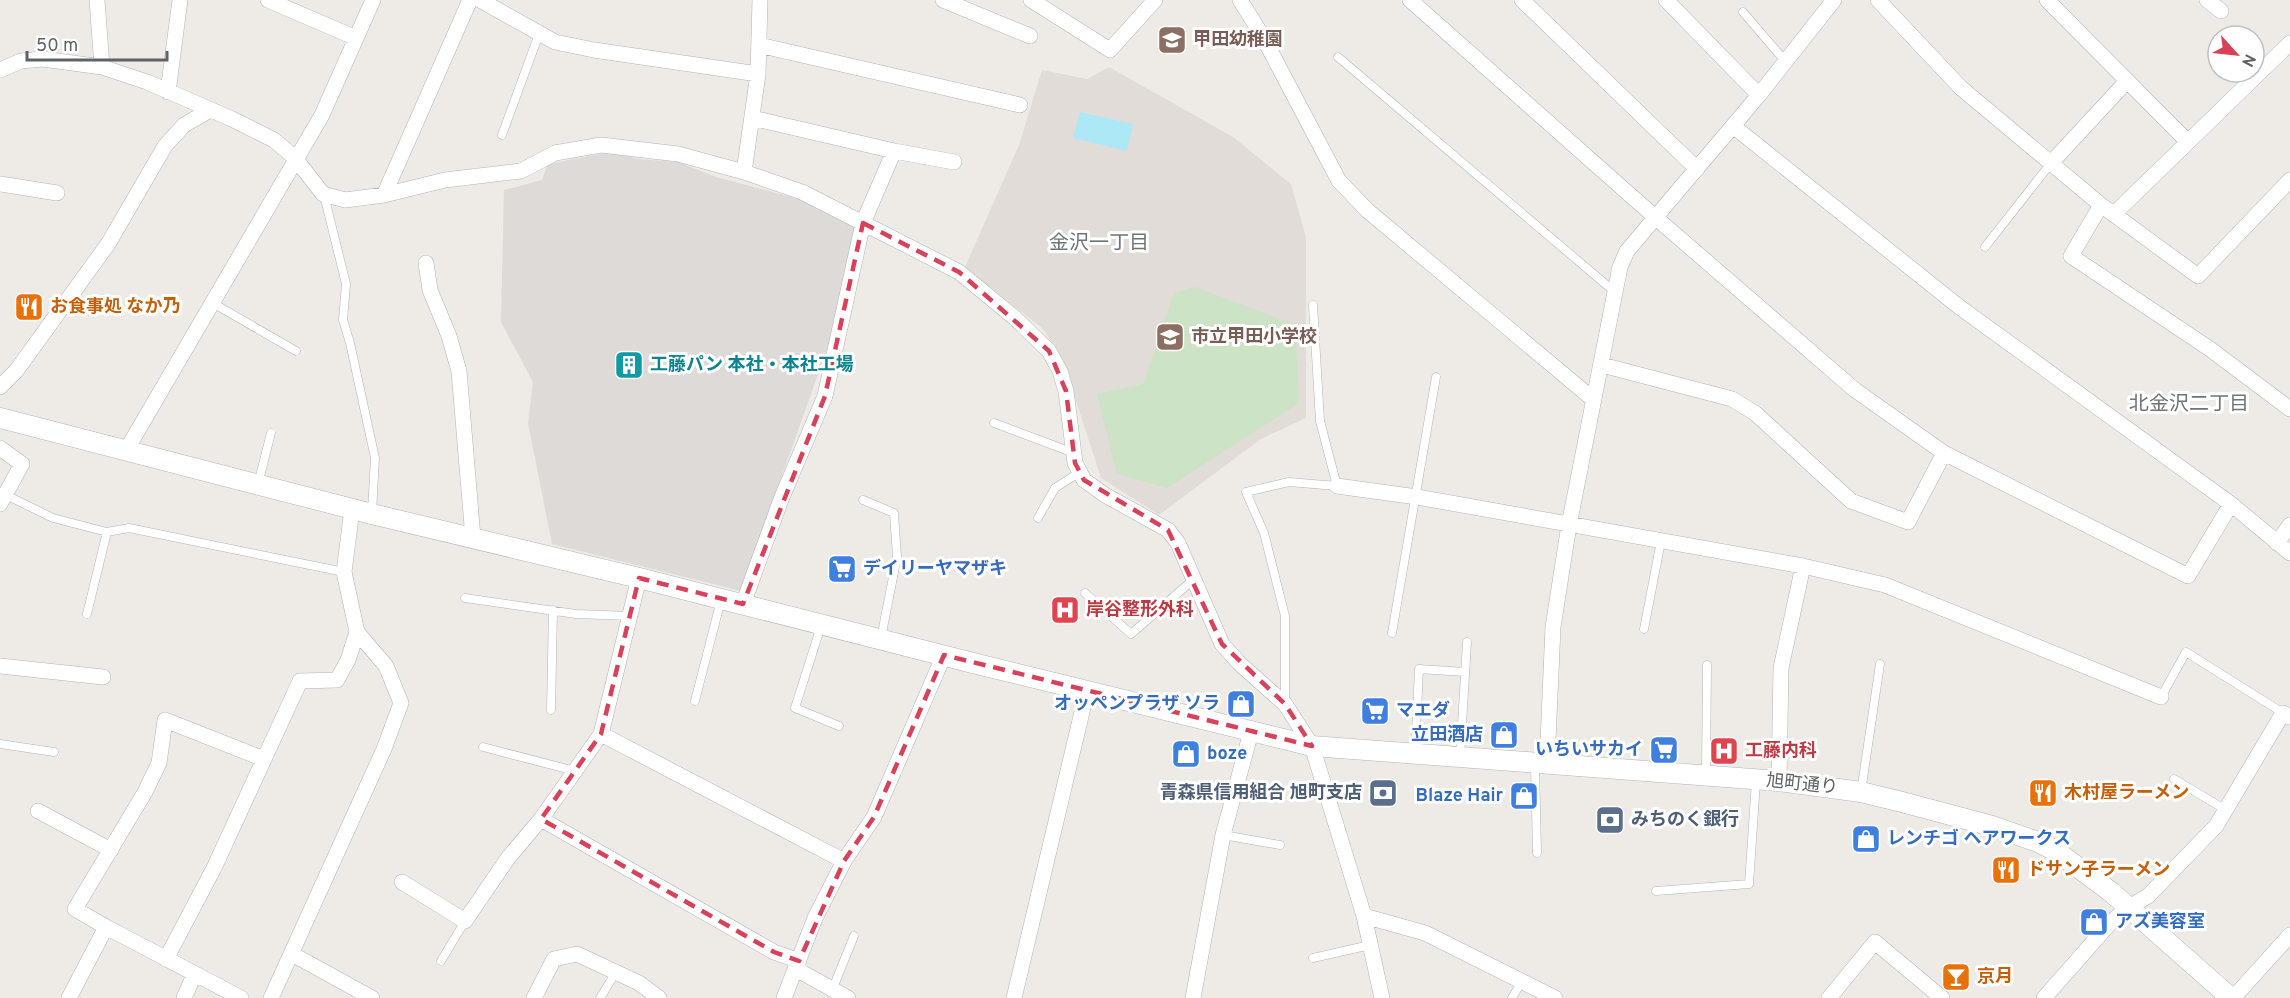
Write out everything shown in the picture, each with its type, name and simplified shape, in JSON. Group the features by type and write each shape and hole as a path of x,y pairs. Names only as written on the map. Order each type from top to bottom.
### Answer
{"street":[{"path":"97,0 102,67"},
{"path":"168,92 180,0"},
{"path":"268,0 356,38"},
{"path":"127,449 322,115 373,0"},
{"path":"384,195 470,0"},
{"path":"480,0 555,42 594,50 758,74"},
{"path":"744,172 758,74 760,0"},
{"path":"943,0 1030,36"},
{"path":"1030,0 1110,50 1155,0"},
{"path":"1240,0 1263,37 1339,181 1368,211 1594,400"},
{"path":"1410,0 1855,390 1944,453 2188,576 2231,504"},
{"path":"1522,0 1697,169"},
{"path":"1666,0 1759,95"},
{"path":"1541,764 1553,627 1569,525 1620,267 1627,251 1759,95 1834,0"},
{"path":"1878,0 1961,88 2114,214 2198,276 2290,180"},
{"path":"2047,0 2188,142"},
{"path":"2207,0 2221,10"},
{"path":"2114,214 2290,43"},
{"path":"759,45 1020,105"},
{"path":"0,70 21,61 43,59 102,67 147,82 274,140 295,158 323,194 345,200 384,195 445,180 521,171 555,153 601,145 678,154 744,172 802,192 959,272 1015,318 1049,351 1060,370 1066,392 1075,463 1084,480 1105,495 1168,530 1178,543 1222,644 1239,664 1285,704 1312,746 1364,915 1382,998"},
{"path":"2051,163 2127,81"},
{"path":"0,387 16,371 108,244 165,146 184,125 210,110"},
{"path":"752,118 894,151 954,162"},
{"path":"1733,126 1958,306 2231,504 2290,553"},
{"path":"743,604 782,497 825,396 863,223 894,151"},
{"path":"0,184 57,194"},
{"path":"2102,204 2071,256 2210,349 2290,409"},
{"path":"426,263 430,290 449,336 459,371 473,538"},
{"path":"1602,365 1732,399 1755,413 1851,501 1908,522 1944,453"},
{"name":"旭町通り","path":"0,418 352,509 1312,746 1779,782 1861,792 1992,826 2038,842 2071,861 2129,907 2232,998"},
{"path":"0,448 22,464 3,500"},
{"path":"1337,486 1417,497 1803,566 1885,585 2161,697"},
{"path":"271,998 384,748 401,704 386,666 357,632 344,572 352,509"},
{"path":"2277,543 2290,525"},
{"path":"1779,782 1781,668 1803,566"},
{"path":"402,882 465,921 508,858 541,819 601,734 639,578"},
{"path":"166,959 214,868 300,681 337,680 348,660 357,632"},
{"path":"784,998 815,918 844,861 874,816 944,655"},
{"path":"0,666 103,677"},
{"path":"1014,998 1087,691"},
{"path":"2044,998 2111,922 2129,907 2148,896 2216,826 2286,715"},
{"path":"241,998 75,909 145,792 159,763 165,720 264,759"},
{"path":"1193,998 1223,835 1251,732"},
{"path":"601,734 844,861"},
{"path":"38,811 111,850"},
{"path":"541,819 798,965 848,998"},
{"path":"1364,915 1425,933 1555,998"},
{"path":"69,998 106,927"},
{"path":"2232,998 2290,935"},
{"path":"1829,998 1875,942 1942,998"},
{"path":"292,954 372,998"},
{"path":"534,998 554,958 577,954 639,982 659,998"},
{"path":"184,998 195,975"}],"lane":[{"path":"1743,12 1785,61"},
{"path":"502,135 540,34"},
{"path":"1338,57 1616,293"},
{"path":"1985,247 2051,163"},
{"path":"323,194 346,284 343,320 375,458 372,514"},
{"path":"212,302 296,351"},
{"path":"1285,704 1285,616 1264,533 1246,492 1289,482 1337,486 1320,421 1313,305"},
{"path":"1392,633 1436,377"},
{"path":"994,423 1074,453"},
{"path":"258,484 271,433"},
{"path":"1038,518 1055,488 1080,472"},
{"path":"3,500 53,518 107,532 129,528 344,572"},
{"path":"863,500 894,513 897,557 881,639"},
{"path":"87,614 107,532"},
{"path":"1644,629 1661,541"},
{"path":"1085,593 1131,634 1194,579"},
{"path":"465,598 576,614 630,616"},
{"path":"695,701 722,599"},
{"path":"551,710 553,610"},
{"path":"822,624 795,708 839,726"},
{"path":"1460,758 1467,642"},
{"path":"2161,697 2186,652 2286,715"},
{"path":"1861,792 1880,664"},
{"path":"1706,776 1707,665"},
{"path":"1415,755 1419,669 1466,672"},
{"path":"0,744 54,752"},
{"path":"483,747 575,771"},
{"path":"1537,853 1541,764"},
{"path":"2174,779 2226,810"},
{"path":"1656,891 1749,884 1756,780"},
{"path":"1223,835 1280,845"},
{"path":"441,961 465,921"},
{"path":"833,988 854,936"},
{"path":"1313,958 1370,945"},
{"path":"600,998 616,972"},
{"path":"1512,998 1522,981"}],"highlighted area":[{"path":"863,223 959,272 1049,351 1066,391 1075,463 1084,480 1168,530 1222,644 1285,704 1312,746 944,655 874,817 844,861 799,961 774,952 541,819 601,734 639,578 743,604 825,396"}],"shaded area":[{"path":"1109,67 1233,137 1291,184 1306,237 1306,418 1261,439 1159,515 1101,478 1062,358 1042,328 965,267 1019,145 1042,70 1087,79"},
{"name":"工藤パン 本社・本社工場","path":"611,152 638,159 678,162 716,177 806,201 856,228 833,332 741,591 552,544 528,423 533,382 501,322 504,190 542,180 548,164"}],"green space":[{"path":"1195,287 1296,325 1299,403 1167,488 1117,474 1097,394 1143,384 1174,293"}],"water":[{"path":"1080,112 1133,124 1127,151 1073,138"}],"place":[{"name":"甲田幼稚園","path":"1172,40"},
{"name":"お食事処 なか乃","path":"29,307"},
{"name":"市立甲田小学校","path":"1170,337"},
{"name":"工藤パン 本社・本社工場","path":"629,365"},
{"name":"デイリーヤマザキ","path":"842,569"},
{"name":"岸谷整形外科","path":"1065,610"},
{"name":"オッペンプラザ ソラ","path":"1241,704"},
{"name":"マエダ","path":"1375,711"},
{"name":"立田酒店","path":"1504,735"},
{"name":"いちいサカイ","path":"1664,750"},
{"name":"工藤内科","path":"1724,751"},
{"name":"boze","path":"1186,754"},
{"name":"青森県信用組合 旭町支店","path":"1383,793"},
{"name":"木村屋ラーメン","path":"2043,793"},
{"name":"Blaze Hair","path":"1524,796"},
{"name":"みちのく銀行","path":"1610,820"},
{"name":"レンチゴ ヘアワークス","path":"1866,839"},
{"name":"ドサン子ラーメン","path":"2006,870"},
{"name":"アズ美容室","path":"2094,922"},
{"name":"京月","path":"1956,977"}],"district":[{"name":"金沢一丁目","path":"1099,244"},
{"name":"北金沢二丁目","path":"2189,405"}]}
